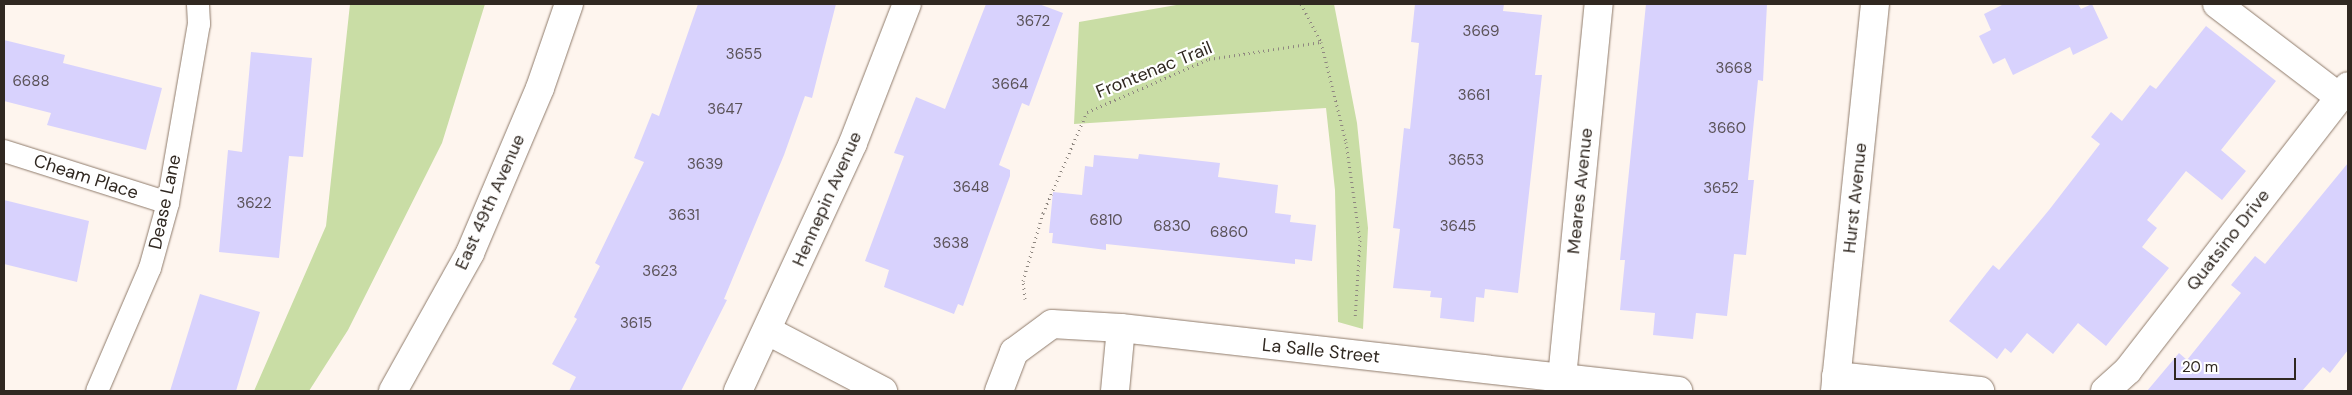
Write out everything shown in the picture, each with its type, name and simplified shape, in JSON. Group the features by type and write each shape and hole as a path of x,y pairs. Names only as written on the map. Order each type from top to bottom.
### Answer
{"street":[{"name":"East 49th Avenue","path":"393,391 470,253 540,88 569,4"},
{"name":"Hennepin Avenue","path":"738,391 768,332 853,143 907,4"},
{"name":"Meares Avenue","path":"1562,378 1599,4"},
{"name":"Hurst Avenue","path":"1836,384 1876,4"},
{"path":"2218,4 2344,91"},
{"name":"Quatsino Drive","path":"2105,391 2128,370 2344,91"},
{"name":"La Salle Street","path":"999,391 1014,352 1052,324 1121,328 1678,391"},
{"path":"1115,391 1121,328"},
{"path":"768,332 883,391"},
{"path":"1836,384 1980,391"}],"lane":[{"name":"Dease Lane","path":"97,391 150,268 168,203 199,24 198,4"},
{"name":"Cheam Place","path":"4,151 168,203"}],"path":[{"path":"1301,4 1321,42 1346,142 1360,240 1353,354"},
{"name":"Frontenac Trail","path":"1031,339 1023,281 1043,213 1087,112 1209,59 1321,42"}],"green space":[{"path":"350,4 485,4 442,143 348,330 309,391 254,391 326,226"},
{"path":"1182,4 1334,4 1357,123 1368,228 1363,329 1338,322 1335,190 1326,108 1074,124 1079,22"}],"building":[{"path":"698,4 836,4 812,98 805,96 784,155 724,299 727,300 681,391 569,391 576,377 552,364 577,319 574,317 600,266 595,263 644,162 634,158 652,113 659,116"},
{"path":"986,4 1039,4 1063,13 1029,106 1022,103 999,165 1010,170 1010,176 963,306 958,304 954,314 884,287 889,270 865,261 904,156 894,153 916,97 945,109"},
{"path":"1415,4 1504,4 1503,11 1542,15 1535,75 1542,75 1518,293 1485,289 1484,298 1476,297 1474,322 1440,318 1442,298 1430,297 1431,291 1393,288 1400,229 1393,228 1404,128 1410,129 1419,43 1411,42"},
{"path":"1646,4 1767,4 1763,81 1758,80 1748,180 1754,180 1746,255 1734,254 1727,316 1696,313 1693,339 1653,335 1655,313 1620,310 1625,260 1620,260"},
{"path":"2004,4 2078,4 2081,9 2092,4 2108,38 2073,55 2070,47 2013,75 2005,58 1993,64 1979,36 1991,30 1984,14"},
{"path":"2206,26 2276,81 2221,150 2246,171 2222,200 2186,171 2147,220 2157,228 2142,247 2169,268 2106,346 2078,323 2053,354 2027,333 2011,353 2005,348 1997,359 1949,321 1993,265 1999,270 2049,210 2100,144 2091,137 2111,112 2122,121 2150,85 2156,89"},
{"path":"4,40 65,55 63,63 162,88 146,150 47,125 51,113 4,101"},
{"path":"251,52 312,58 303,157 289,156 279,258 219,252 228,150 242,152"},
{"path":"1139,154 1220,163 1218,177 1278,185 1275,213 1291,215 1290,222 1316,225 1312,261 1295,259 1295,264 1106,244 1106,250 1052,243 1053,233 1049,233 1053,192 1082,195 1085,166 1093,167 1094,155 1138,159"},
{"path":"2348,163 2348,350 2330,373 2323,367 2302,391 2147,391 2179,353 2187,360 2241,293 2231,285 2255,256 2265,264"},
{"path":"4,200 89,221 77,282 4,264"},
{"path":"200,294 260,312 236,391 170,391"}]}
